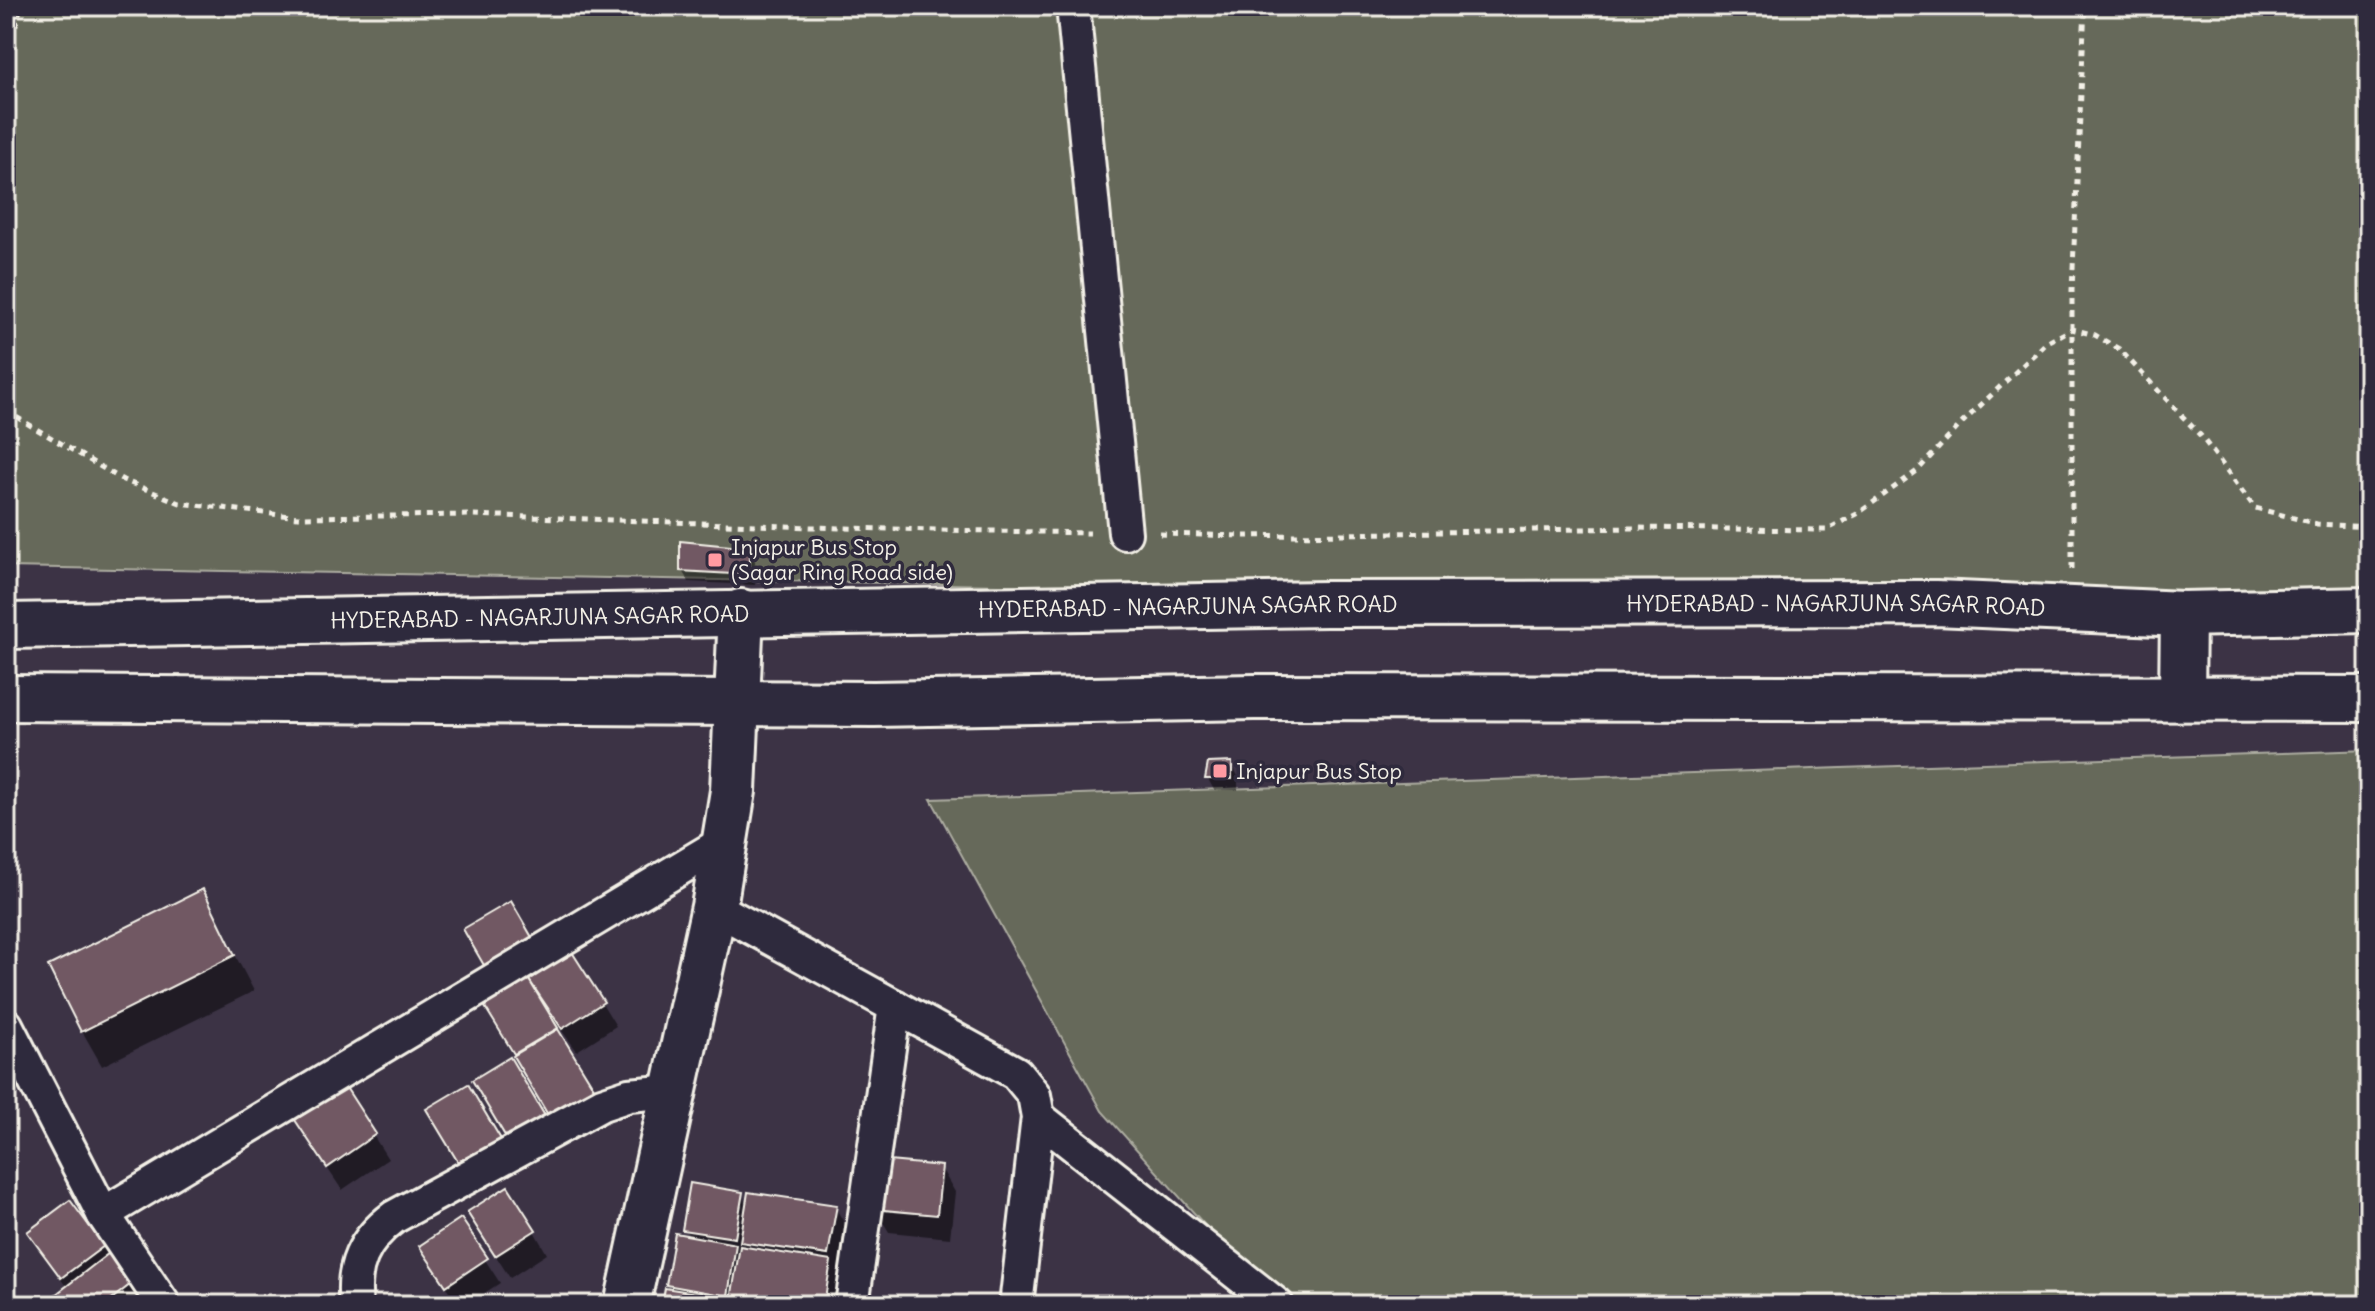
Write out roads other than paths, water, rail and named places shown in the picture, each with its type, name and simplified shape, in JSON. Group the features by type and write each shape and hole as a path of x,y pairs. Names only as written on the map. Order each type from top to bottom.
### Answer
{"main road":[{"name":"HYDERABAD - NAGARJUNA SAGAR ROAD","path":"6,626 1326,604 1872,603 2013,605 2183,614 2369,610"},
{"path":"627,1305 714,907 733,791 741,612"},
{"path":"2182,698 2183,614"},
{"path":"6,698 874,704 1254,697 2369,699"}],"street":[{"path":"1073,6 1125,533"},
{"path":"103,1214 724,842"},
{"path":"714,907 1016,1073 1034,1095 1038,1117 1016,1305"},
{"path":"852,1305 895,1006"},
{"path":"6,1025 103,1214 164,1305"},
{"path":"356,1305 353,1281 362,1253 379,1228 394,1217 602,1104 629,1095 674,1091"},
{"path":"1038,1117 1277,1305"}],"place":[{"name":"Injapur Bus Stop (Sagar Ring Road side)","path":"715,560"},
{"name":"Injapur Bus Stop","path":"1220,771"}]}
